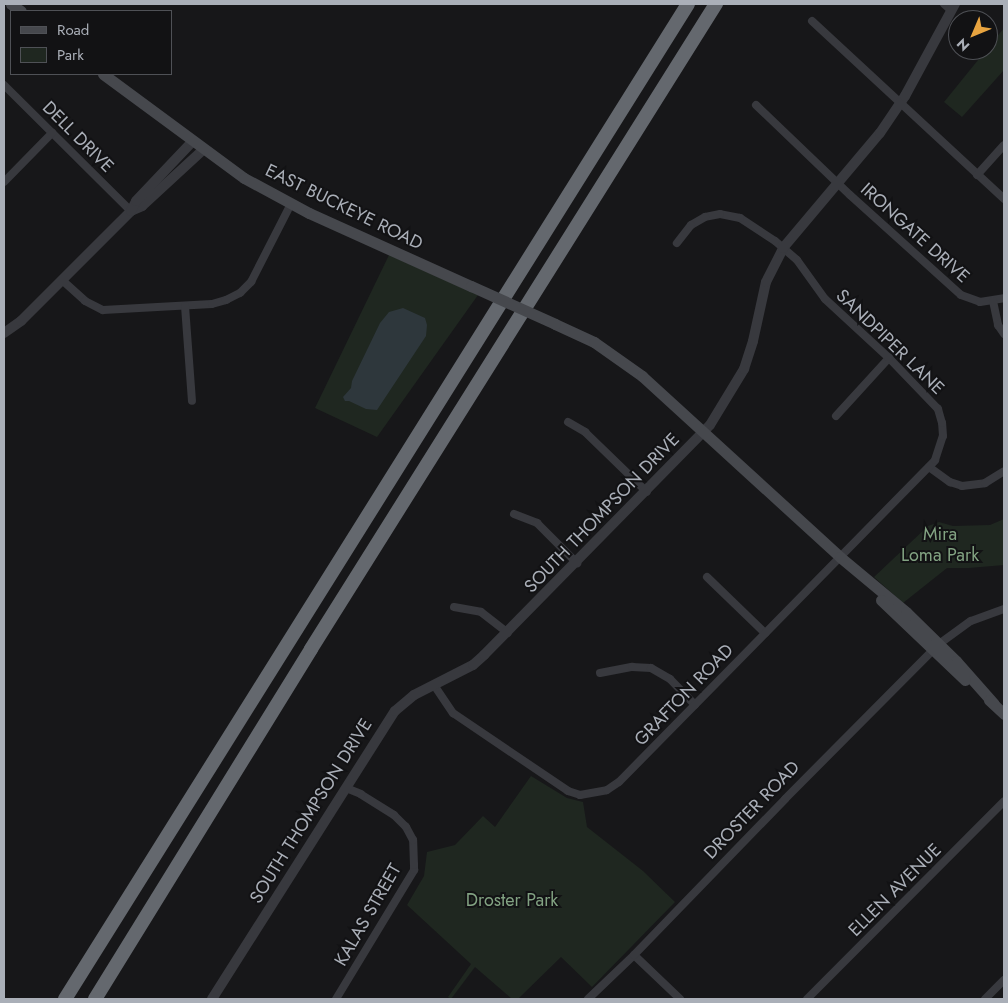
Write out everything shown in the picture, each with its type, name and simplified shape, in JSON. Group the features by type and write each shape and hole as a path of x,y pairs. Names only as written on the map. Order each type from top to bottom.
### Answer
{"highway":[{"path":"65,999 688,4"},
{"path":"95,999 317,640 716,4"}],"main road":[{"name":"EAST BUCKEYE ROAD","path":"104,75 244,178 291,204 588,339 606,344 636,363 664,385 749,472 936,647 1004,714"}],"street":[{"name":"SOUTH THOMPSON DRIVE","path":"212,999 395,711 408,699 473,665 508,633 647,492 706,429 744,369 753,341 766,282 783,248 880,133 900,104 950,6"},
{"path":"812,21 1004,200"},
{"name":"DELL DRIVE","path":"4,85 131,211"},
{"name":"IRONGATE DRIVE","path":"756,105 961,295 980,302 1004,298"},
{"path":"4,182 52,133"},
{"path":"4,332 21,321 131,211 140,196 193,141"},
{"path":"978,175 1004,145"},
{"path":"131,211 142,206 204,149"},
{"path":"62,280 85,301 103,310 185,306 219,302 233,297 246,288 291,204"},
{"name":"SANDPIPER LANE","path":"677,243 691,225 705,217 720,214 740,218 797,260 825,299 889,358 938,409 941,418 942,443 935,460 929,466"},
{"path":"993,301 998,326 1004,334"},
{"path":"185,306 192,401"},
{"path":"836,416 889,358"},
{"path":"568,422 585,432 647,492"},
{"path":"929,466 950,482 962,486 985,483 1004,471"},
{"name":"GRAFTON ROAD","path":"434,685 453,713 568,791 580,794 601,792 619,782 929,466"},
{"path":"514,514 536,524 577,563"},
{"path":"707,577 765,633"},
{"path":"454,607 481,612 508,633"},
{"name":"DROSTER ROAD","path":"588,999 634,955 648,938 785,798 936,647 971,621 1004,609"},
{"path":"600,673 632,667 651,668 670,679 695,705"},
{"name":"KALAS STREET","path":"336,999 414,870 413,840 406,827 394,815 361,794 346,788"},
{"name":"ELLEN AVENUE","path":"807,999 1004,801"},
{"path":"634,955 680,999"},
{"path":"985,999 1004,980"}],"green space":[{"path":"1004,28 1004,70 962,117 944,102 978,60 998,60 998,35"},
{"path":"389,255 478,295 377,437 315,408"},
{"name":"Mira Loma Park","path":"1004,519 1004,565 947,568 903,603 874,577 928,526 939,522 953,526 990,525"},
{"name":"Droster Park","path":"531,776 567,798 583,802 587,827 643,871 675,902 592,987 561,957 518,999 512,999 475,967 451,999 448,997 471,964 407,905 424,876 427,852 455,845 483,816 495,827"}],"shaded area":[{"path":"403,308 425,318 427,325 426,336 377,410 366,409 345,401 343,397 351,388 352,381 380,323 389,312"}]}
